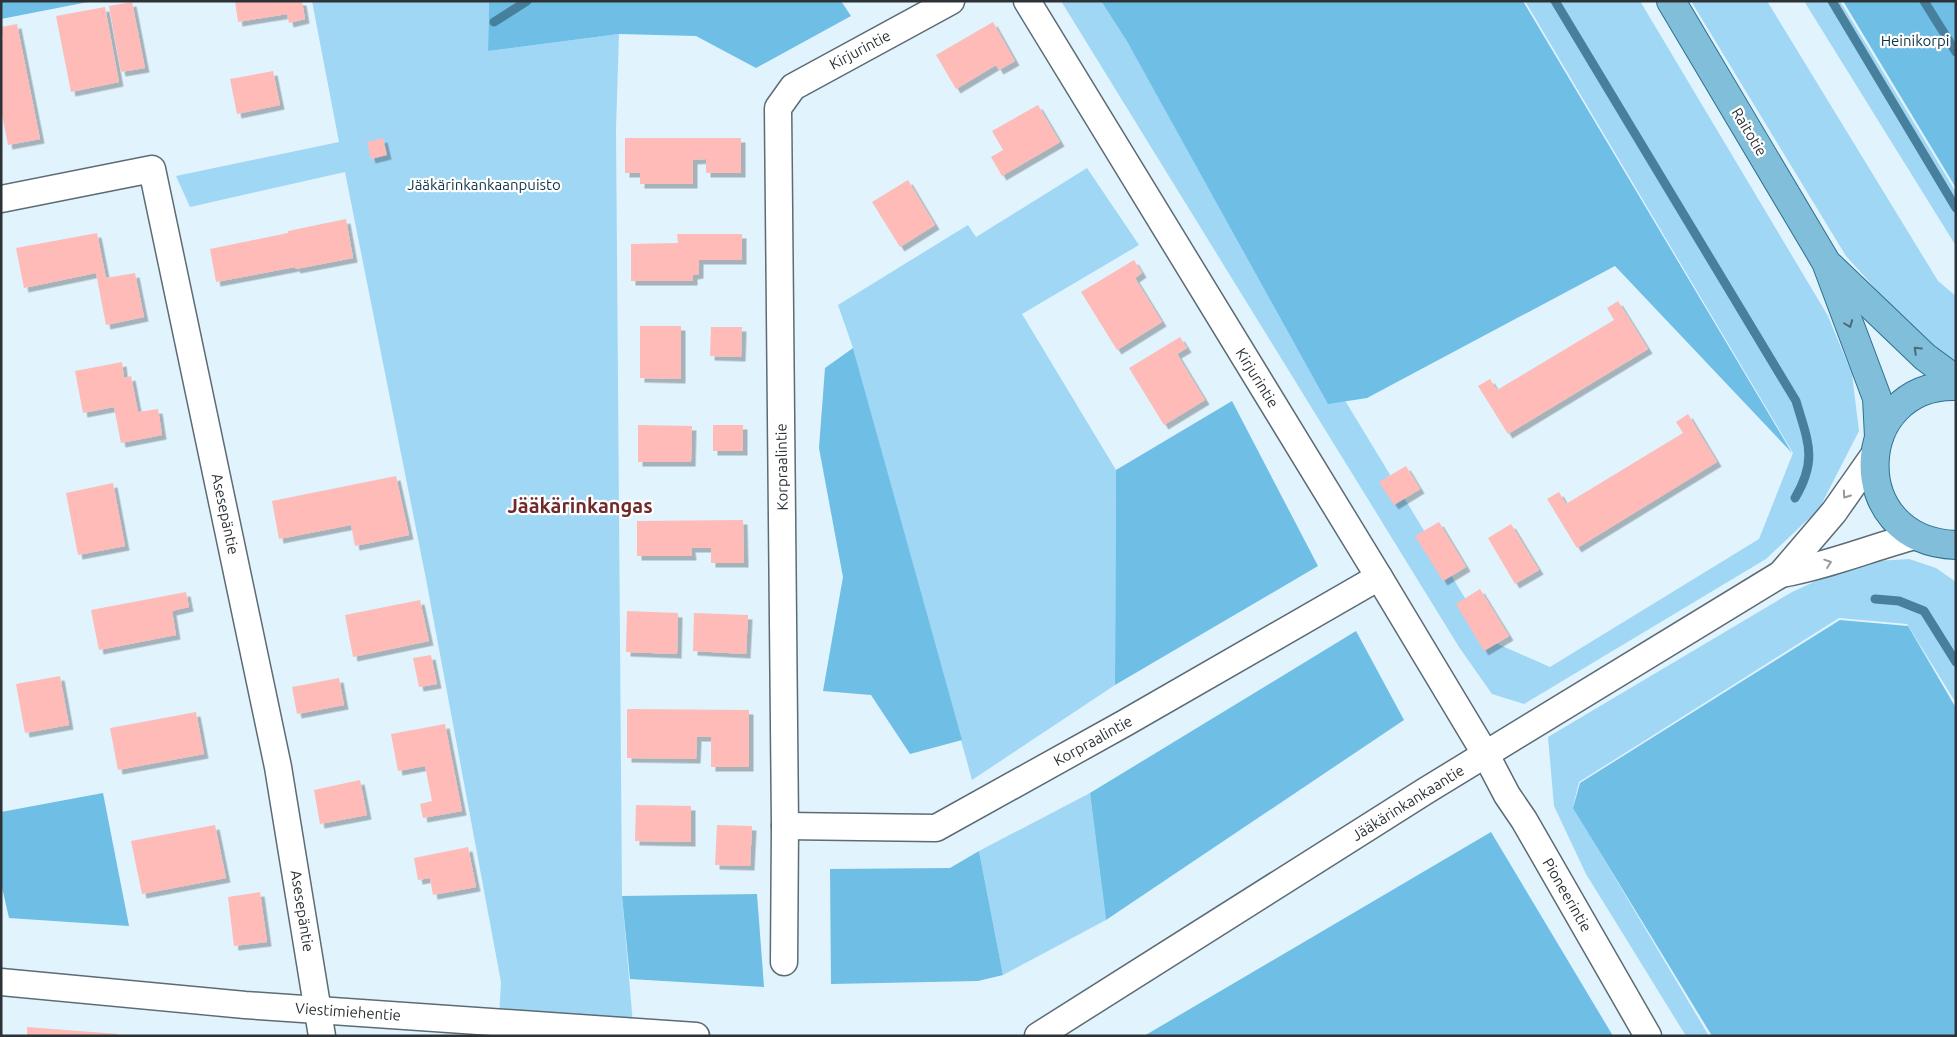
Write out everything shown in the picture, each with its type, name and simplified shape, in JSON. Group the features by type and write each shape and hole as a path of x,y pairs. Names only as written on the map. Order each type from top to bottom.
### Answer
{"main road":[{"name":"Raitotie","path":"1671,1 1826,262 1877,398 1877,446 1874,473 1878,491 1885,507 1898,523 1935,541 1956,563"},
{"name":"Raitotie","path":"1826,262 1925,358 1956,380"},
{"path":"1877,446 1887,421 1899,408 1914,397 1930,389 1956,386"}],"street":[{"name":"Kirjurintie","path":"778,108 793,87 951,1"},
{"name":"Kirjurintie","path":"1026,1 1486,755"},
{"name":"Korpraalintie","path":"778,108 785,826 784,962"},
{"name":"Asesepäntie","path":"1,199 152,169 278,766 318,1010"},
{"name":"Jääkärinkankaantie","path":"1038,1036 1486,755 1780,574 1834,512 1877,446"},
{"name":"Jääkärinkankaantie","path":"1780,574 1813,568 1883,544 1935,541"},
{"name":"Korpraalintie","path":"785,826 936,828 1125,723 1379,577"},
{"name":"Pioneerintie","path":"1486,755 1648,1036"},
{"name":"Viestimiehentie","path":"1,982 318,1010 696,1036"},
{"path":"318,1010 322,1036"}],"green space":[{"path":"1,1 93,1 1,19"},
{"name":"Jääkärinkankaanpuisto","path":"312,1 489,1 488,51 619,34 616,129 622,896 634,1036 498,1036 501,982 426,579 345,172 190,207 176,176 339,142"},
{"path":"489,1 841,1 851,16 756,68 696,36 619,34 488,51"},
{"path":"1061,1 1101,1 1491,641 1550,667 1759,539 1793,453 1525,1 1640,1 1828,316 1852,374 1859,431 1819,509 1766,559 1524,704 1492,694 1459,647"},
{"path":"1101,1 1523,1 1792,453 1615,266 1367,398 1328,404 1128,43"},
{"path":"1691,1 1767,1 1938,281 1956,296 1956,364 1936,350 1898,314 1846,256"},
{"path":"1804,1 1840,1 1956,192 1956,246"},
{"name":"Heinikorpi","path":"1843,1 1956,1 1956,188"},
{"path":"1087,168 1139,245 1022,314 1116,470 1115,685 972,780 853,348 838,305 968,225 976,237"},
{"path":"853,348 962,740 910,754 871,695 823,691 843,577 819,448 825,368"},
{"path":"1232,401 1318,566 1115,685 1116,470"},
{"path":"1909,559 1936,568 1956,582 1956,703 1907,624 1839,618 1579,782 1573,807 1709,1036 1686,1036 1586,874 1554,806 1548,737 1792,592 1842,569 1876,561"},
{"path":"1840,620 1908,626 1956,708 1956,1036 1712,1036 1573,808 1580,783"},
{"path":"1356,631 1404,720 1106,920 1090,793"},
{"path":"103,793 129,926 9,918 1,883 1,812"},
{"path":"1090,793 1106,920 1003,975 979,851"},
{"path":"1491,832 1613,1036 1144,1036"},
{"path":"979,851 1003,975 978,981 831,984 830,869 950,868"},
{"path":"757,894 764,987 630,979 622,896"}],"building":[{"path":"235,1 302,1 305,19 289,23 287,14 238,22"},
{"path":"132,2 145,68 121,72 109,6"},
{"path":"105,7 119,82 71,92 56,16"},
{"path":"993,22 1015,61 999,70 996,65 956,89 936,55"},
{"path":"17,24 40,139 8,145 1,110 1,41 3,41 1,27"},
{"path":"273,71 280,105 237,114 230,79"},
{"path":"1038,105 1060,142 1002,176 991,157 1003,150 992,131"},
{"path":"383,138 387,155 371,159 367,142"},
{"path":"625,138 741,138 741,173 706,173 706,159 693,160 693,184 640,184 640,173 625,173"},
{"path":"908,180 935,225 900,247 872,202"},
{"path":"346,219 353,258 216,282 210,249"},
{"path":"97,233 106,278 135,273 144,317 106,325 96,273 24,288 16,248"},
{"path":"677,234 742,234 742,260 699,260 699,274 693,275 693,281 631,281 631,244 678,243"},
{"path":"1134,260 1142,273 1135,278 1162,322 1117,350 1081,292"},
{"path":"1618,301 1648,349 1508,434 1478,386 1490,379 1497,390 1614,320 1607,308"},
{"path":"640,326 681,326 681,379 640,378"},
{"path":"711,327 742,327 741,357 710,356"},
{"path":"1180,337 1187,348 1177,354 1205,400 1164,425 1129,368"},
{"path":"122,362 124,378 131,376 138,412 158,409 162,435 121,443 114,407 83,413 75,371"},
{"path":"1688,414 1717,462 1577,548 1547,499 1559,492 1566,504 1683,433 1676,422"},
{"path":"638,425 692,426 691,462 638,462"},
{"path":"713,425 743,425 743,451 713,451"},
{"path":"1406,466 1420,489 1394,505 1379,482"},
{"path":"396,476 409,535 355,546 351,525 279,539 272,501"},
{"path":"113,483 125,546 78,555 66,493"},
{"path":"743,520 744,563 711,563 711,548 691,548 692,556 637,556 637,521"},
{"path":"1439,522 1466,567 1443,581 1415,536"},
{"path":"1511,524 1539,570 1515,584 1488,538"},
{"path":"1480,589 1509,636 1484,651 1456,604"},
{"path":"186,592 189,607 172,611 176,635 99,650 91,610"},
{"path":"420,600 429,641 353,657 345,615"},
{"path":"627,611 678,613 677,654 626,652"},
{"path":"694,613 748,615 746,654 693,651"},
{"path":"431,655 437,684 419,687 413,658"},
{"path":"60,676 69,725 25,733 16,684"},
{"path":"339,678 344,705 297,714 292,687"},
{"path":"627,709 749,710 749,767 711,767 711,737 697,737 696,759 627,758"},
{"path":"196,712 204,754 118,770 110,728"},
{"path":"445,724 462,811 423,818 420,804 432,801 425,766 398,771 391,734"},
{"path":"360,780 367,815 320,824 314,790"},
{"path":"636,805 691,806 691,842 635,841"},
{"path":"215,825 226,878 142,894 131,841"},
{"path":"717,825 752,826 750,866 715,865"},
{"path":"468,847 476,887 433,895 430,878 418,880 414,858"},
{"path":"260,892 267,942 234,946 228,897"},
{"path":"27,1027 118,1034 118,1036 27,1036"}],"waterway":[{"path":"494,22 527,1"},
{"path":"1555,1 1796,401 1807,439 1809,461 1807,472 1795,498"},
{"path":"1832,1 1956,208"},
{"path":"1924,1 1956,52"},
{"path":"1875,599 1899,601 1924,611 1956,662"}],"district":[{"name":"Jääkärinkangas","path":"580,506"}]}
